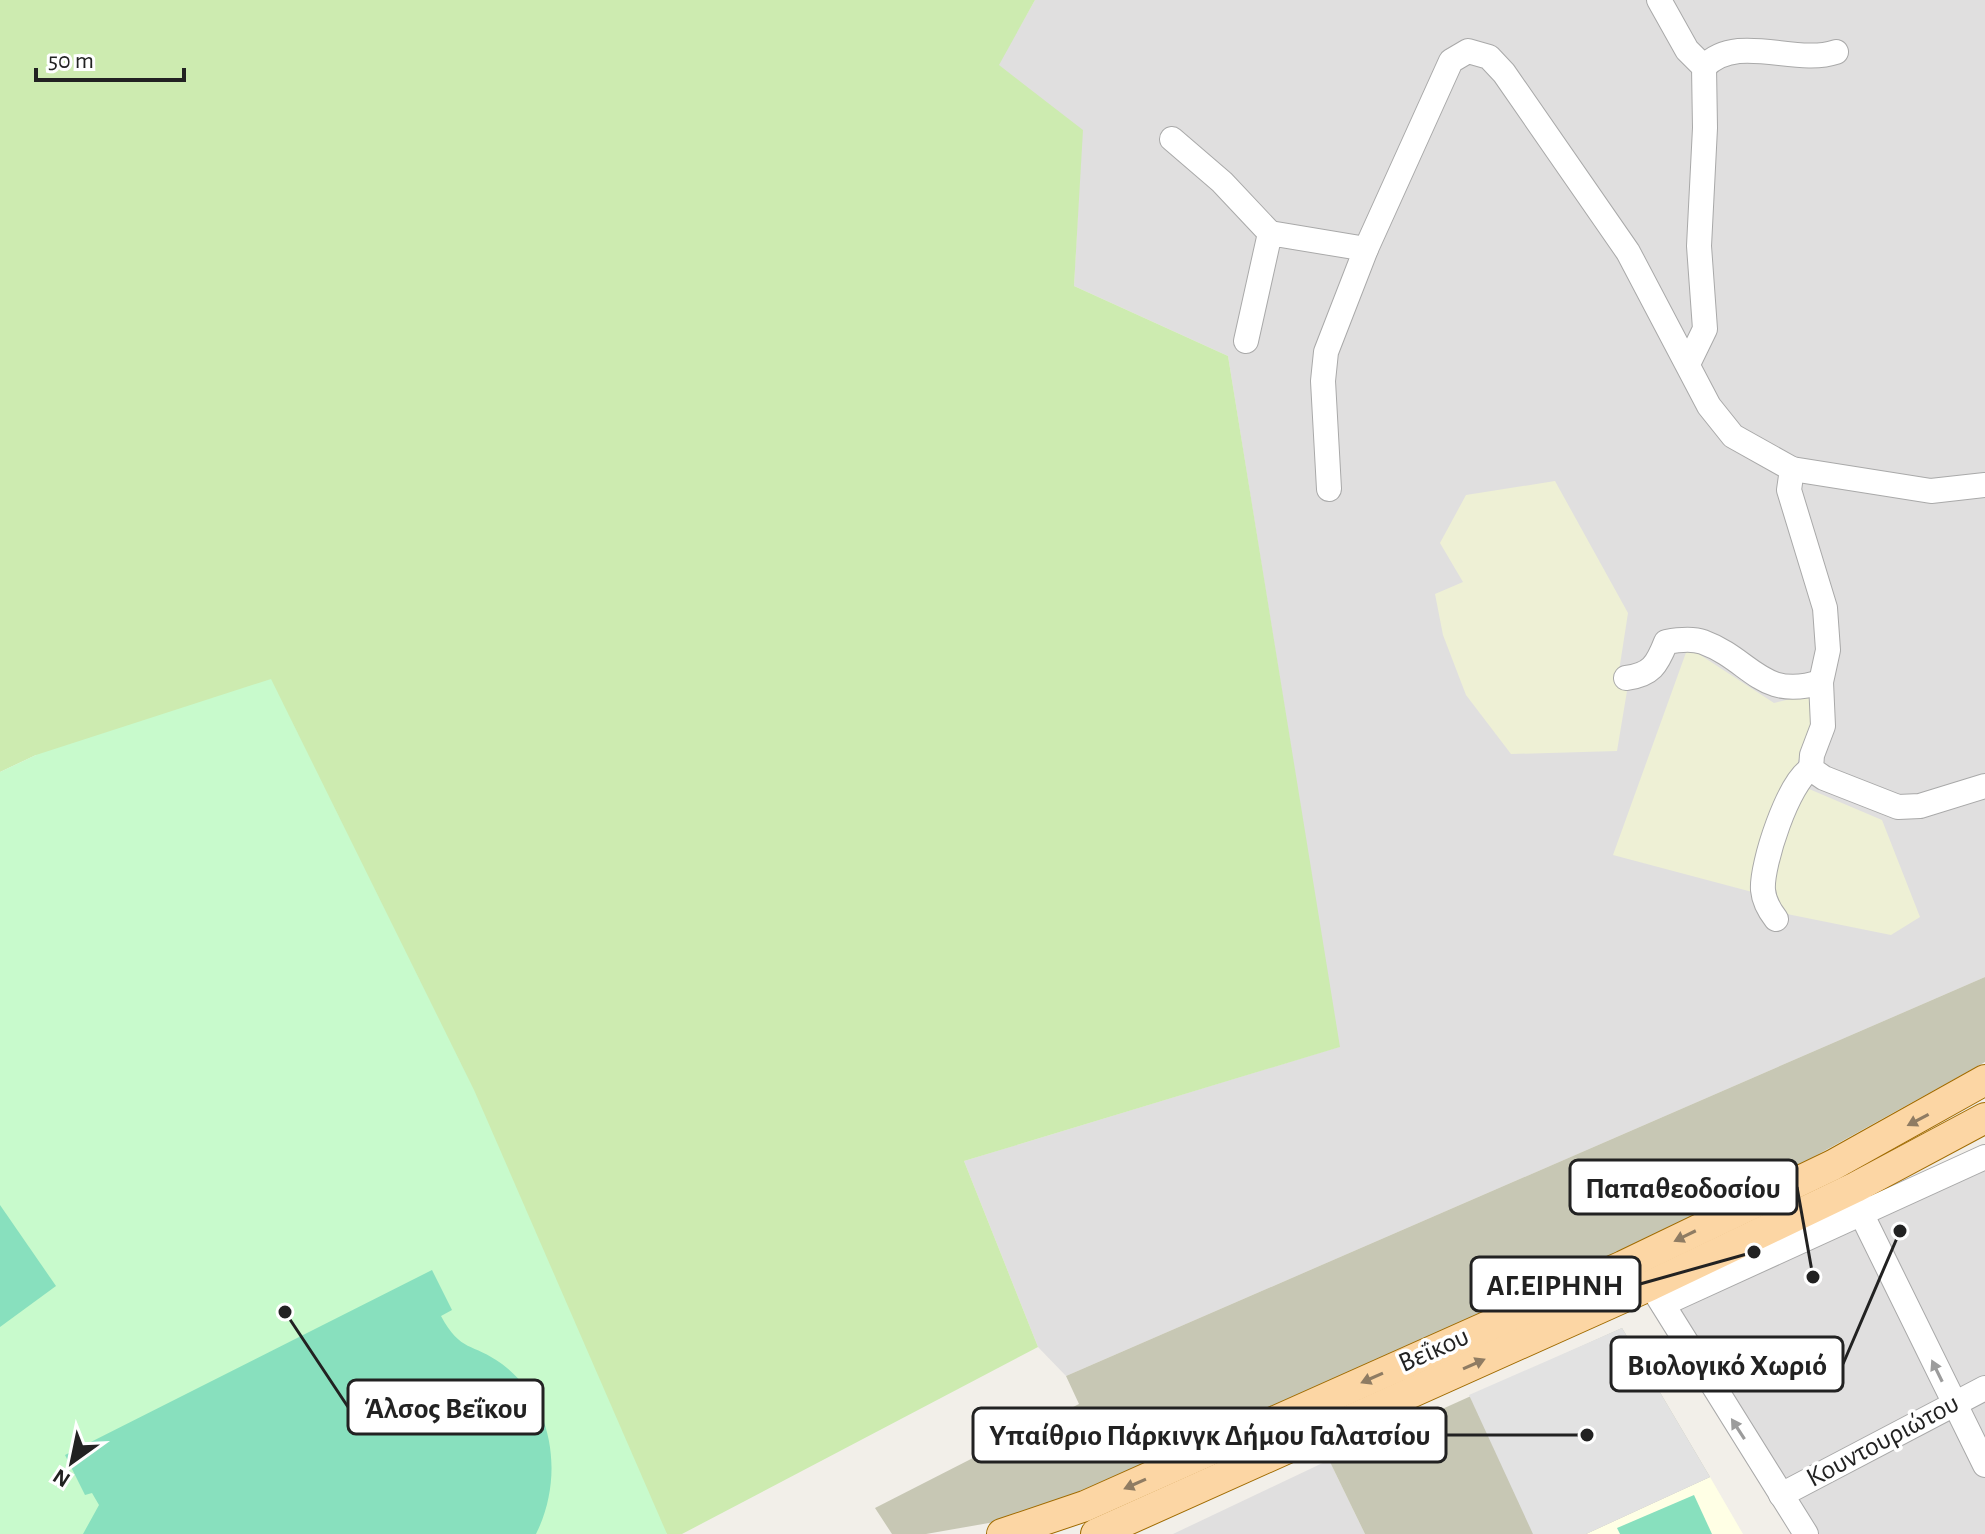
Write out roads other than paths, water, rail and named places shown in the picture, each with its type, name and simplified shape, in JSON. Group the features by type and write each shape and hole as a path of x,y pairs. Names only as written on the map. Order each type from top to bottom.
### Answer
{"main road":[{"name":"Βεΐκου","path":"1002,1534 1085,1506 1623,1266 1833,1165 1985,1080"},
{"name":"Βεΐκου","path":"1096,1534 1657,1294 1859,1200 1985,1118"}],"street":[{"path":"1659,0 1687,50 1704,67 1705,128 1699,246 1705,329 1688,364"},
{"path":"1704,67 1718,54 1738,50 1818,58 1836,52"},
{"path":"1329,489 1323,381 1326,352 1366,249 1451,61 1468,51 1489,57 1504,73 1628,252 1709,406 1733,436 1792,469 1931,491 1985,485"},
{"path":"1172,139 1222,182 1270,233 1366,249"},
{"path":"1246,341 1270,233"},
{"path":"1776,919 1763,894 1763,879 1786,802 1795,785 1811,769 1812,755 1823,726 1821,682 1828,650 1825,608 1789,490 1792,469"},
{"path":"1626,678 1643,676 1652,671 1666,642 1683,640 1703,642 1775,687 1799,689 1821,682"},
{"path":"1811,769 1824,778 1898,807 1920,806 1985,786"},
{"path":"1985,1157 1859,1200 1953,1404 1985,1465"},
{"path":"1657,1294 1806,1534"},
{"name":"Κουντουριώτου","path":"1781,1495 1985,1388"}],"place":[{"name":"Βιολογικό Χωριό","path":"1900,1231"},
{"name":"ΑΓ.ΕΙΡΗΝΗ","path":"1754,1252"},
{"name":"Παπαθεοδοσίου","path":"1813,1277"},
{"name":"Άλσος Βεΐκου","path":"285,1312"},
{"name":"Υπαίθριο Πάρκινγκ Δήμου Γαλατσίου","path":"1587,1435"}]}
